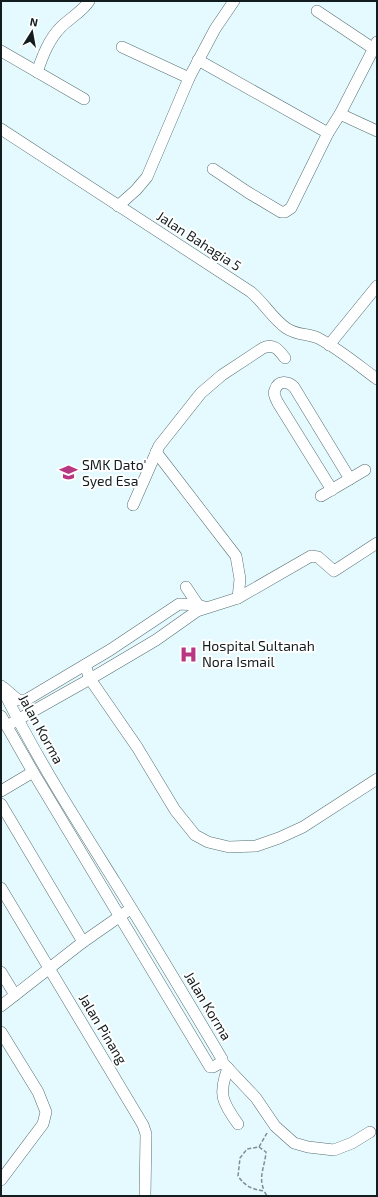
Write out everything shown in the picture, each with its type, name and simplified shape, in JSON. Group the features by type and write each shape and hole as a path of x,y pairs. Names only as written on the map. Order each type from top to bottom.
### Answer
{"street":[{"path":"37,72 50,40 86,6 89,1"},
{"path":"118,206 136,190 147,177 189,78 215,28 234,1"},
{"path":"213,169 249,193 285,212 291,208 328,133 340,114 376,45 317,11"},
{"path":"122,47 189,78"},
{"path":"1,51 84,98"},
{"path":"198,60 328,133"},
{"path":"340,114 377,131"},
{"name":"Jalan Bahagia 5","path":"1,129 251,292 263,302 276,320 286,328 298,334 316,337 377,378"},
{"path":"329,345 377,286"},
{"path":"133,505 156,452 201,394 222,375 263,348 268,346 275,347 285,358"},
{"path":"332,490 278,403 274,395 275,389 279,385 285,382 290,383 294,387 350,479"},
{"path":"156,452 236,556 240,579 238,598"},
{"path":"321,496 366,470"},
{"path":"4,721 17,719 90,679 156,640 200,608 238,598 311,556 318,557 334,571 377,543"},
{"path":"186,586 200,608"},
{"path":"1,686 18,700 26,700 85,665 179,604 200,608"},
{"path":"104,653 111,666"},
{"path":"85,665 90,679 137,747 185,824 195,835 208,842 229,847 256,846 280,838 303,827 377,779"},
{"name":"Jalan Korma","path":"1,686 17,719 54,785 131,908 225,1065 210,1066 33,772 4,721"},
{"path":"1,791 33,772"},
{"path":"1,804 84,942"},
{"name":"Jalan Pinang","path":"1,888 143,1125 146,1134 145,1196"},
{"path":"1,1006 131,908"},
{"path":"1,972 15,995"},
{"path":"1,1032 38,1092 46,1112 44,1124 1,1180"},
{"path":"225,1065 256,1098 281,1132 294,1143 308,1147 334,1150 346,1146 370,1132"},
{"path":"225,1065 222,1086 223,1099 230,1113 238,1124"}],"path":[{"path":"259,1147 266,1135 271,1120"},
{"path":"264,1191 245,1186 238,1176 240,1158 247,1149 259,1147 266,1152 266,1163 262,1173 261,1184 267,1196"}],"place":[{"name":"SMK Dato' Syed Esa","path":"69,473"},
{"name":"Hospital Sultanah Nora Ismail","path":"189,654"}]}
